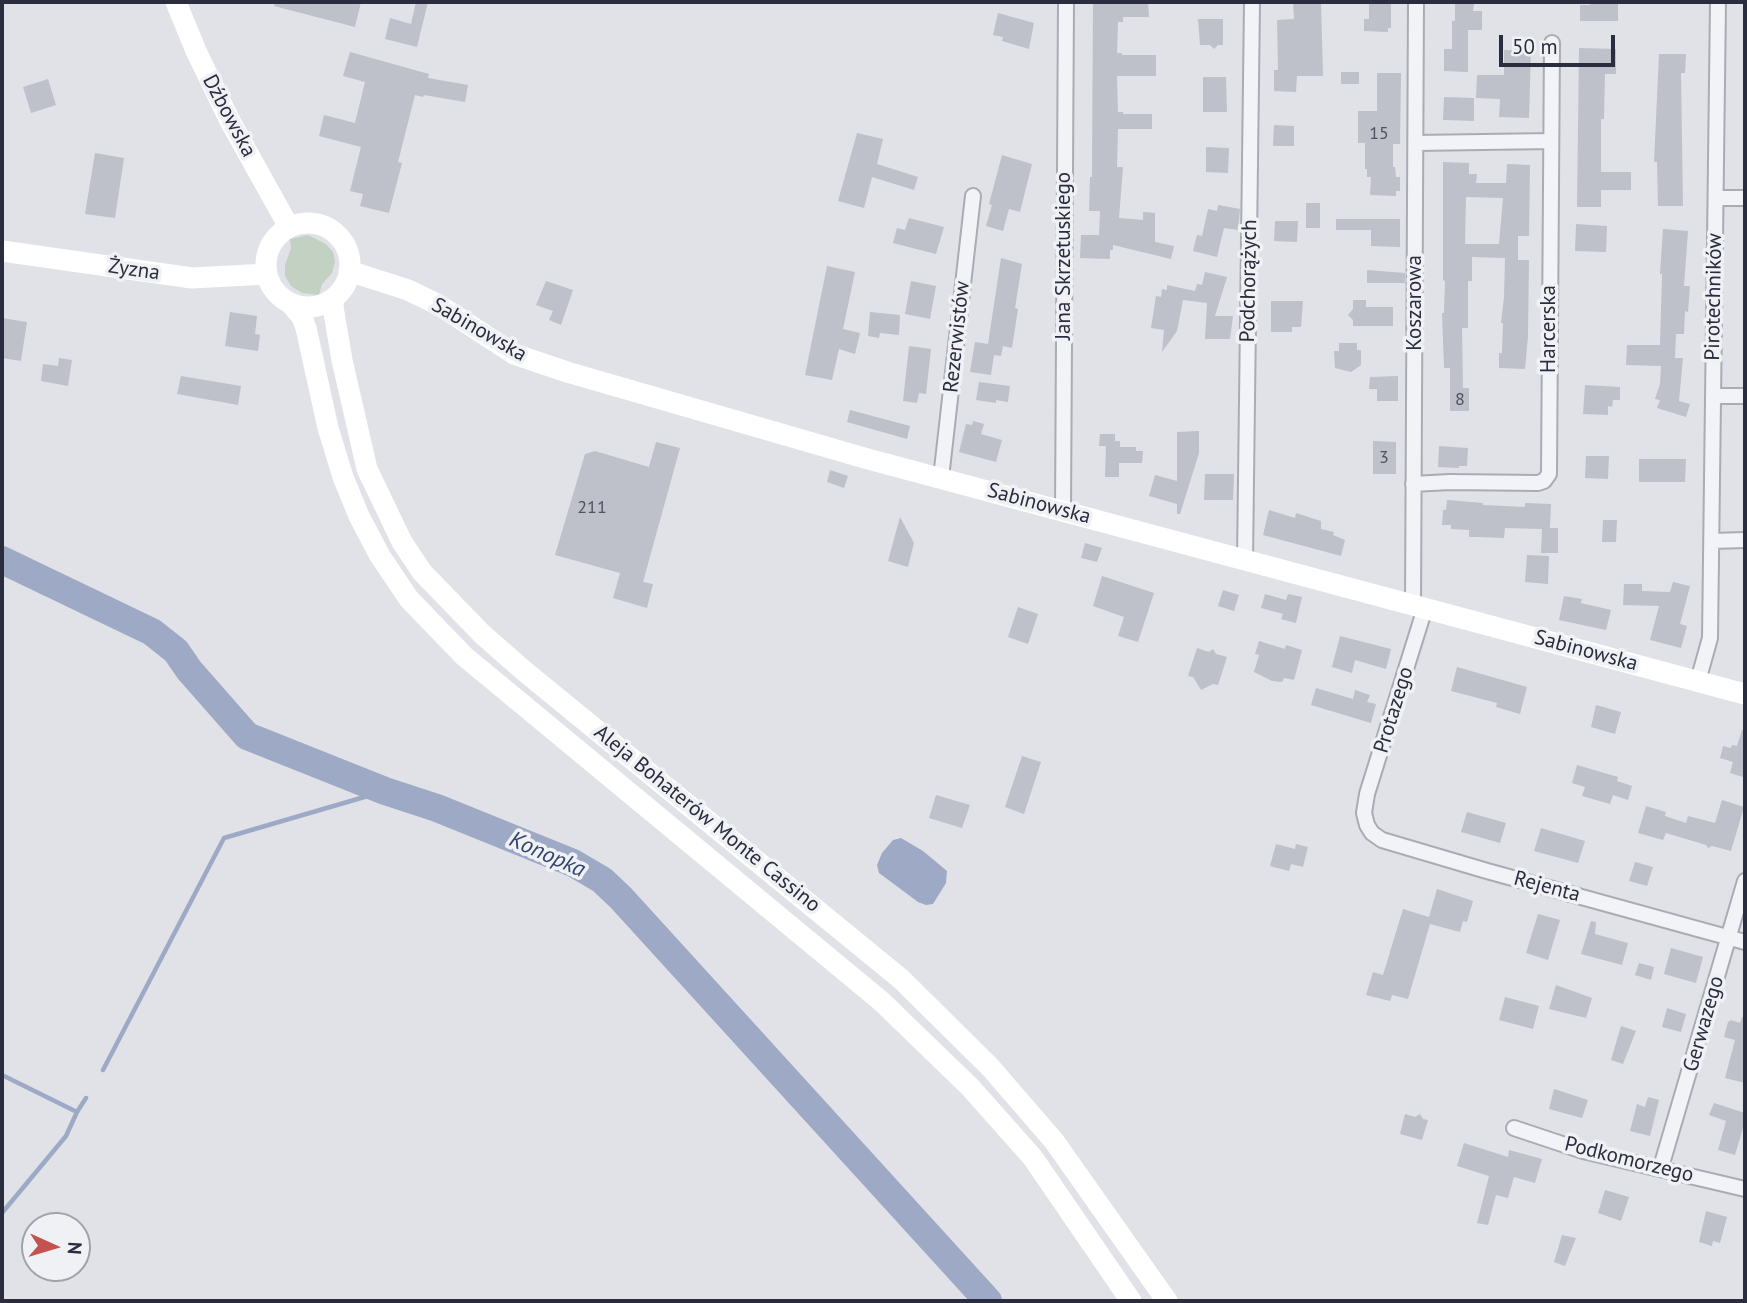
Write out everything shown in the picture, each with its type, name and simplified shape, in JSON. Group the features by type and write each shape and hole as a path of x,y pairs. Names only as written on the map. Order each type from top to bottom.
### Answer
{"main road":[{"name":"Dźbowska","path":"176,2 230,121 289,227"},
{"path":"315,223 337,235 345,245 349,271 342,290 334,298 313,307 291,304 280,296 271,286 266,260 278,235 289,227 315,223"},
{"name":"Żyzna","path":"2,251 192,278 267,274"},
{"name":"Sabinowska","path":"349,271 408,290 439,305 514,354 567,372 942,478 1745,694"},
{"name":"Aleja Bohaterów Monte Cassino","path":"334,298 333,307 342,360 367,469 402,542 422,572 465,618 523,670 901,979 990,1067 1054,1142 1167,1301"},
{"name":"Aleja Bohaterów Monte Cassino","path":"291,304 302,317 306,328 328,428 343,477 380,556 410,599 464,656 853,977 970,1087 1033,1158 1131,1301"}],"street":[{"name":"Jana Skrzetuskiego","path":"1063,511 1066,2"},
{"name":"Podchorążych","path":"1245,560 1252,2"},
{"name":"Koszarowa","path":"1416,2 1413,484 1419,606"},
{"name":"Pirotechników","path":"1698,681 1710,638 1718,2"},
{"name":"Harcerska","path":"1413,484 1538,484 1549,474 1552,43"},
{"path":"1416,143 1551,141"},
{"name":"Rezerwistów","path":"942,478 973,196"},
{"path":"1716,198 1745,198"},
{"path":"1713,396 1745,396"},
{"path":"1712,541 1745,540"},
{"name":"Protazego","path":"1364,813 1419,606"},
{"name":"Rejenta","path":"1364,813 1367,825 1382,840 1745,942"},
{"name":"Gerwazego","path":"1661,1167 1745,881"},
{"name":"Podkomorzego","path":"1514,1128 1583,1151 1661,1167 1745,1189"}],"green space":[{"path":"308,235 326,244 333,252 335,262 319,295 302,293 291,286 285,276 285,265 291,248 290,239"}],"water":[{"path":"901,838 923,851 947,871 946,883 933,904 918,902 879,873 877,865 882,853 893,840"}],"building":[{"path":"275,2 361,2 355,27 274,6"},
{"path":"416,2 428,2 417,47 385,39 390,18 411,24"},
{"path":"1093,2 1148,2 1149,17 1123,17 1123,22 1118,22 1117,53 1156,55 1156,76 1117,76 1118,112 1152,114 1152,129 1118,129 1117,167 1123,167 1119,218 1143,220 1143,212 1155,213 1155,242 1174,246 1171,259 1113,245 1110,259 1080,258 1081,235 1099,235 1100,211 1089,211 1092,177"},
{"path":"1293,2 1321,2 1323,76 1297,76 1296,92 1274,91 1274,70 1278,70 1277,20 1294,19"},
{"path":"1369,2 1391,2 1391,28 1388,28 1388,32 1364,31 1364,19 1369,19"},
{"path":"1590,2 1618,2 1618,21 1580,21 1580,5 1590,5"},
{"path":"1455,3 1474,4 1473,11 1482,11 1482,30 1468,30 1468,72 1444,71 1444,49 1452,49"},
{"path":"998,13 1034,23 1029,49 1002,41 1003,37 993,35"},
{"path":"1198,19 1223,19 1223,45 1214,49 1210,45 1200,45"},
{"path":"1579,48 1616,49 1616,74 1605,74 1604,119 1601,119 1601,172 1631,172 1631,190 1601,190 1601,207 1577,207"},
{"path":"1504,50 1531,51 1529,118 1499,117 1500,99 1476,98 1477,75 1504,75"},
{"path":"350,52 429,74 428,78 468,85 465,102 415,95 398,162 402,163 389,213 360,206 363,194 350,191 361,147 319,136 324,115 355,123 365,82 343,76"},
{"path":"1659,54 1686,54 1685,73 1681,73 1683,206 1658,206 1657,162 1654,162"},
{"path":"1341,72 1359,72 1359,84 1341,84"},
{"path":"1377,73 1401,73 1400,144 1393,144 1393,167 1396,177 1400,177 1400,191 1396,191 1396,196 1370,195 1371,177 1367,177 1365,169 1365,143 1358,143 1358,111 1377,111"},
{"path":"1203,77 1226,77 1227,112 1203,112"},
{"path":"48,79 56,105 31,113 23,87"},
{"path":"1444,97 1474,98 1474,121 1443,120"},
{"path":"1274,125 1294,126 1294,146 1273,146"},
{"path":"857,133 883,139 877,164 918,177 914,190 872,177 864,208 838,201"},
{"path":"1206,147 1229,148 1228,173 1206,172"},
{"path":"95,153 124,158 115,218 85,214"},
{"path":"1002,155 1032,164 1020,212 1009,209 1003,231 986,226"},
{"path":"1443,162 1469,163 1469,174 1477,174 1476,183 1506,183 1507,164 1530,165 1529,236 1518,236 1518,260 1529,260 1525,369 1499,368 1499,353 1502,353 1505,258 1472,257 1472,281 1468,281 1468,328 1462,328 1463,388 1469,388 1469,411 1450,411 1450,368 1444,368","holes":["1466,197 1503,198 1499,244 1465,244"]},
{"path":"1306,203 1320,203 1320,228 1306,228"},
{"path":"1218,205 1240,209 1238,230 1224,228 1217,257 1193,251 1197,235 1202,236 1208,209 1217,211"},
{"path":"909,218 944,227 936,254 893,243 897,228 905,230"},
{"path":"1336,219 1400,219 1400,247 1371,246 1371,230 1336,230"},
{"path":"1275,221 1298,221 1297,242 1274,241"},
{"path":"1576,224 1607,226 1606,252 1575,251"},
{"path":"1663,229 1688,231 1684,286 1690,286 1688,312 1685,311 1684,334 1676,334 1675,358 1683,358 1679,401 1690,404 1686,417 1657,408 1660,400 1655,399 1660,384 1661,366 1626,365 1627,345 1660,345"},
{"path":"1001,258 1022,264 1012,348 1003,346 1001,356 994,355 991,375 970,372 975,342 988,344"},
{"path":"827,266 855,272 843,329 860,333 855,354 839,349 832,380 805,375"},
{"path":"1367,270 1405,273 1405,283 1367,283"},
{"path":"1205,272 1227,277 1215,316 1233,316 1230,339 1205,339 1207,303 1183,300 1177,331 1162,352 1164,330 1151,328 1156,296 1161,297 1162,289 1167,290 1167,285 1195,291 1197,284 1202,285"},
{"path":"546,281 573,290 561,325 549,320 553,311 536,305"},
{"path":"911,281 936,286 930,319 905,314"},
{"path":"1353,300 1366,300 1366,307 1393,307 1393,326 1353,326 1353,320 1348,315 1353,309"},
{"path":"1271,301 1303,301 1301,327 1292,327 1292,332 1271,332"},
{"path":"230,312 257,316 255,334 260,335 258,351 225,346"},
{"path":"870,312 900,315 899,335 880,333 879,338 868,336"},
{"path":"2,318 27,322 21,361 2,358"},
{"path":"1339,343 1357,343 1357,350 1361,350 1361,365 1351,372 1335,368 1334,351 1339,351"},
{"path":"909,346 931,349 926,394 919,393 917,403 903,401"},
{"path":"59,358 72,360 68,386 41,381 43,364 58,366"},
{"path":"181,376 241,386 238,405 177,394"},
{"path":"1398,376 1398,401 1377,401 1377,389 1369,389 1370,377"},
{"path":"979,382 1010,386 1008,402 976,400"},
{"path":"1585,385 1620,387 1620,400 1613,400 1612,407 1608,406 1608,415 1583,414"},
{"path":"850,410 910,426 907,439 847,422"},
{"path":"973,421 984,424 981,434 1002,440 996,462 959,452 966,424 972,425"},
{"path":"1199,431 1199,453 1180,514 1177,514 1177,504 1149,496 1155,475 1177,481 1177,432"},
{"path":"1100,434 1115,434 1115,441 1120,441 1120,447 1136,447 1136,451 1143,451 1142,463 1119,463 1119,477 1105,477 1106,446 1099,446"},
{"path":"1373,441 1396,442 1396,474 1373,474"},
{"path":"656,442 680,448 643,582 653,584 647,608 613,598 620,573 555,555 585,454 595,451 649,467"},
{"path":"1439,446 1468,448 1467,466 1438,467"},
{"path":"1586,456 1609,456 1608,479 1585,478"},
{"path":"1639,459 1686,459 1685,482 1639,482"},
{"path":"830,470 848,476 844,488 827,482"},
{"path":"1205,474 1234,474 1233,500 1204,500"},
{"path":"1447,500 1525,507 1525,503 1551,504 1550,528 1558,528 1558,553 1541,553 1542,529 1505,528 1504,538 1469,537 1469,530 1451,529 1451,525 1442,525"},
{"path":"1269,510 1295,518 1296,513 1321,521 1321,529 1334,532 1333,535 1345,540 1341,556 1263,535"},
{"path":"900,517 914,543 908,567 888,561"},
{"path":"1603,520 1617,520 1616,542 1602,542"},
{"path":"1085,543 1102,548 1097,562 1081,558"},
{"path":"1527,555 1549,556 1548,584 1525,582"},
{"path":"1102,576 1154,593 1138,642 1118,636 1124,617 1093,606"},
{"path":"1673,582 1690,586 1680,624 1687,626 1681,648 1650,640 1659,606 1623,605 1624,584 1642,584 1642,591 1670,592"},
{"path":"1223,590 1239,595 1234,611 1218,606"},
{"path":"1265,594 1286,600 1288,594 1302,597 1296,623 1281,619 1283,614 1261,608"},
{"path":"1564,596 1582,599 1581,603 1611,610 1606,630 1559,620"},
{"path":"1018,607 1038,614 1028,644 1008,637"},
{"path":"1340,636 1391,649 1386,669 1355,660 1352,673 1332,667"},
{"path":"1259,641 1285,649 1286,645 1302,650 1294,680 1284,678 1282,682 1272,681 1254,672 1259,655 1255,654"},
{"path":"1197,648 1209,652 1213,649 1216,654 1227,657 1218,685 1213,684 1201,690 1193,677 1188,676"},
{"path":"1457,667 1527,687 1520,714 1496,707 1497,703 1451,691"},
{"path":"1316,688 1353,699 1355,690 1370,695 1367,702 1376,704 1371,723 1311,705"},
{"path":"1596,705 1621,712 1615,734 1591,727"},
{"path":"1742,730 1745,730 1743,777 1730,773 1733,762 1720,758 1723,746 1737,746"},
{"path":"1022,756 1041,762 1024,814 1005,807"},
{"path":"1577,765 1618,777 1617,781 1632,786 1628,800 1613,795 1610,804 1582,796 1585,787 1572,783"},
{"path":"936,795 970,805 962,828 929,818"},
{"path":"1722,800 1744,807 1731,851 1712,846 1708,848 1706,845 1666,833 1663,840 1638,833 1646,806 1666,812 1665,816 1686,823 1688,816 1715,823"},
{"path":"1467,812 1506,823 1500,843 1461,832"},
{"path":"1541,828 1585,841 1578,863 1534,851"},
{"path":"1276,844 1295,849 1296,844 1308,847 1303,867 1291,864 1289,871 1270,866"},
{"path":"1635,862 1653,867 1647,886 1629,881"},
{"path":"1437,889 1473,901 1467,922 1463,921 1460,932 1430,924 1408,999 1392,995 1390,1001 1366,995 1373,972 1383,975 1403,909 1429,917"},
{"path":"1538,914 1560,920 1548,960 1526,953"},
{"path":"1591,921 1596,922 1595,934 1628,943 1622,965 1581,954"},
{"path":"1671,948 1703,957 1696,983 1664,974"},
{"path":"1639,963 1654,967 1651,980 1635,975"},
{"path":"1556,985 1592,998 1586,1018 1549,1009"},
{"path":"1505,997 1539,1006 1533,1029 1499,1020"},
{"path":"1667,1008 1686,1014 1681,1032 1662,1027"},
{"path":"1742,1017 1745,1017 1745,1083 1725,1078 1735,1040 1724,1037 1728,1022 1731,1020 1740,1023"},
{"path":"1621,1026 1636,1031 1623,1064 1611,1060"},
{"path":"1554,1089 1588,1100 1582,1118 1549,1109"},
{"path":"1648,1097 1659,1100 1650,1136 1630,1131 1637,1104 1645,1107"},
{"path":"1714,1103 1745,1113 1735,1155 1718,1150 1726,1121 1709,1115"},
{"path":"1405,1114 1415,1117 1420,1114 1423,1119 1428,1120 1422,1140 1400,1134"},
{"path":"1464,1143 1508,1157 1509,1150 1542,1159 1535,1183 1514,1177 1508,1198 1496,1195 1488,1225 1477,1223 1489,1176 1457,1166"},
{"path":"1605,1190 1629,1197 1621,1221 1598,1213"},
{"path":"1706,1211 1727,1217 1720,1243 1713,1241 1712,1246 1699,1242"},
{"path":"1562,1235 1576,1238 1565,1266 1554,1262"}],"waterway":[{"name":"Konopka","path":"2,560 152,632 176,651 189,670 247,736 573,863 602,880 988,1301"},
{"path":"103,1070 224,838 385,791"},
{"path":"2,1075 77,1112 86,1098"},
{"path":"2,1213 66,1136 77,1112"}]}
